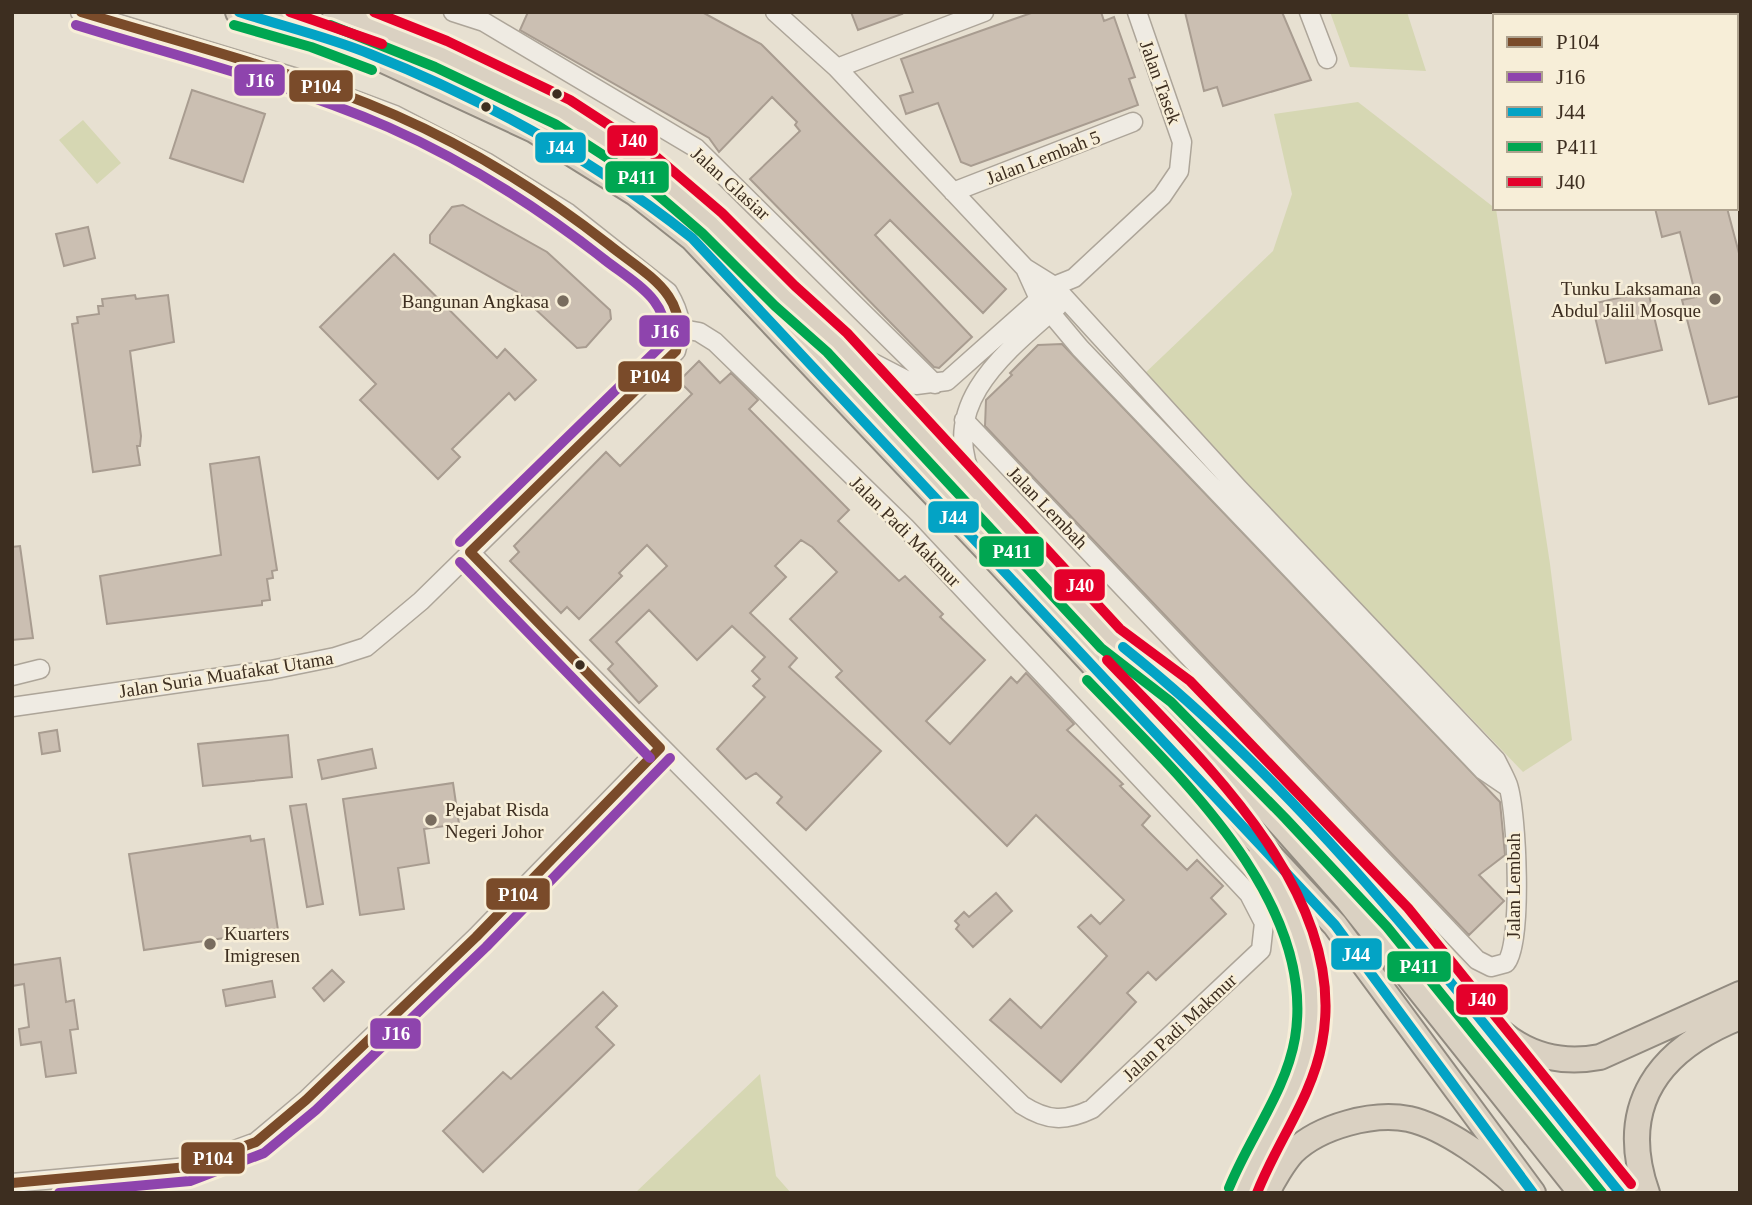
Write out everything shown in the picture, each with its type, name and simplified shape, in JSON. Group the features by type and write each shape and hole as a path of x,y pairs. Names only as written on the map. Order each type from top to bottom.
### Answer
{"highway":[{"path":"238,12 370,54 501,113 573,153 660,212 692,238 1335,925 1533,1193"},
{"path":"335,12 418,44 524,92 593,130 645,166 712,222 785,296 837,342 1173,703 1347,900 1581,1193"},
{"path":"1111,639 1180,691 1398,918 1619,1193"},
{"path":"1225,808 1255,848 1282,898 1306,953 1310,978 1310,1036 1304,1058 1286,1106 1242,1193"},
{"path":"1466,1003 1514,1043 1531,1052 1546,1057 1582,1061 1600,1057 1740,994"},
{"path":"1647,1193 1639,1163 1637,1131 1639,1115 1659,1069 1685,1046 1740,1017"},
{"path":"1267,1193 1294,1152 1326,1131 1370,1119 1409,1119 1438,1132 1502,1172 1524,1193"}],"street":[{"path":"80,12 294,76 395,115 486,162 568,214 668,292 679,310 682,329"},
{"name":"Jalan Glasiar","path":"453,12 486,17 695,148 936,384"},
{"name":"Jalan Lembah","path":"775,12 837,68 1025,268 1060,293 1387,671 1483,770 1508,787"},
{"path":"837,68 984,12"},
{"name":"Jalan Tasek","path":"986,502 968,469 963,452 964,420 976,387 1051,313 1060,293 1074,278 1162,196 1179,171 1182,142 1137,12"},
{"path":"1309,12 1327,59"},
{"name":"Jalan Lembah 5","path":"953,192 1133,122"},
{"name":"Jalan Lembah","path":"964,420 1477,960 1491,967 1499,967 1510,957 1517,930 1508,787 1496,760 1401,659 1080,348 1039,299 1025,268"},
{"name":"Jalan Tasek","path":"936,384 960,372 1039,299 1060,293"},
{"name":"Jalan Suria Muafakat Utama","path":"12,707 271,670 335,657 366,647 421,601 676,351 682,329"},
{"name":"Jalan Padi Makmur","path":"470,552 660,748 1003,1087 1038,1116 1056,1120 1074,1117 1092,1109 1261,950 1264,923 1249,894 1139,775 905,527 715,342 699,331 682,329"},
{"path":"837,342 916,385 936,384"},
{"path":"1387,671 1401,659"},
{"path":"12,676 40,669"},
{"path":"12,1183 188,1167 256,1142 306,1100 466,947 660,748"}],"green space":[{"path":"1330,12 1407,12 1426,71 1350,67"},
{"path":"1358,102 1496,210 1550,564 1572,740 1523,772 1142,376 1273,251 1292,194 1274,114"},
{"path":"83,120 121,163 97,184 59,140"},
{"path":"760,1074 776,1176 791,1193 635,1193"}],"building":[{"path":"528,12 702,12 761,44 1006,289 983,313 890,220 875,235 972,337 939,368 934,367 750,179 800,131 795,125 797,122 772,97 719,152 709,138 520,30"},
{"path":"851,12 901,12 902,14 858,30"},
{"path":"1034,12 1101,12 1104,21 1114,17 1135,77 1129,79 1138,105 971,166 961,162 938,103 906,114 900,96 913,92 901,59"},
{"path":"1185,12 1282,12 1311,80 1223,106 1217,87 1204,91"},
{"path":"192,90 265,114 243,182 170,158"},
{"path":"463,205 547,252 610,310 611,319 586,347 577,348 517,292 430,243 430,235 452,207"},
{"name":"Tunku Laksamana Abdul Jalil Mosque","path":"1655,210 1728,210 1740,257 1740,396 1709,404 1682,300 1696,297 1680,232 1662,237"},
{"path":"88,227 95,258 64,266 56,234"},
{"path":"394,254 497,358 505,349 536,380 515,400 509,393 452,449 460,457 438,479 360,400 376,384 320,327"},
{"path":"1648,291 1662,350 1606,363 1592,304"},
{"path":"135,295 136,299 168,295 174,342 130,351 141,436 140,446 137,446 140,465 93,472 72,324 78,323 77,317 99,314 98,306 103,306 102,299"},
{"path":"1062,344 1500,802 1505,855 1479,875 1504,901 1469,935 985,426 986,400 1012,375 1010,373 1038,345"},
{"path":"699,361 720,383 731,373 758,400 749,409 849,510 838,521 899,581 905,576 943,614 940,617 985,660 926,721 950,744 1011,677 1017,683 1026,673 1074,724 1067,730 1123,784 1120,786 1150,816 1142,825 1187,870 1197,860 1223,886 1211,898 1226,914 1156,980 1148,972 1127,993 1136,1002 1061,1082 990,1020 1010,999 1041,1028 1107,956 1078,927 1091,915 1100,924 1124,900 1036,815 1007,846 836,677 842,671 790,619 837,572 812,547 801,540 775,566 786,577 750,613 797,658 789,667 881,751 806,830 777,803 782,797 756,773 746,779 717,749 765,697 753,686 760,679 752,671 765,657 732,626 697,660 649,610 616,642 657,686 639,703 608,669 613,664 590,640 667,566 647,545 619,573 622,576 579,619 567,607 561,613 510,561 519,552 514,546 606,452 620,466 692,394 679,381"},
{"path":"259,457 277,570 272,571 273,578 267,579 270,600 262,601 262,605 107,624 100,576 221,555 210,464"},
{"path":"20,546 33,638 12,640 12,547"},
{"path":"57,730 60,751 42,754 39,733"},
{"path":"288,735 292,777 203,786 198,744"},
{"path":"372,749 376,768 322,779 318,760"},
{"path":"453,783 459,824 424,829 429,863 398,868 404,909 360,915 343,799"},
{"path":"306,804 323,904 307,907 290,806"},
{"path":"250,836 251,841 264,839 278,930 144,950 129,854"},
{"path":"996,893 1012,911 973,947 956,929 959,925 955,921 964,912 969,917"},
{"path":"60,958 66,1002 74,1000 78,1029 70,1030 76,1073 46,1077 41,1042 21,1045 19,1029 29,1027 24,984 12,986 12,965"},
{"path":"332,970 344,982 324,1001 313,988"},
{"path":"272,981 275,997 226,1006 223,990"},
{"path":"603,992 617,1006 596,1027 614,1045 483,1172 443,1131 503,1072 511,1079"}],"transit line":[{"name":"P104","path":"81,12 318,85 423,128 478,157 558,207 650,276 671,300 679,331 676,351 470,552"},
{"name":"J44","path":"239,12 354,48 456,91 578,158 692,238 1335,925 1533,1193"},
{"name":"J40","path":"290,12 382,44"},
{"name":"J40","path":"374,12 447,41 570,100 653,154 722,213 795,286 847,333 1120,629 1190,681 1408,908 1631,1184"},
{"name":"J16","path":"76,25 312,97 417,140 473,170 554,222 639,285 657,305 663,316 663,344 460,542"},
{"name":"P411","path":"234,25 311,47 372,70"},
{"name":"P411","path":"330,25 435,67 555,124 637,177 702,233 775,306 827,352 1101,648 1171,702 1285,818 1387,927 1602,1193"},
{"name":"P104","path":"470,552 660,748"},
{"name":"J16","path":"460,562 650,758"},
{"name":"J44","path":"1123,647 1193,707 1260,770 1324,837 1446,977 1620,1193"},
{"name":"J40","path":"1107,660 1183,740 1260,832 1291,882 1314,934 1325,988 1322,1043 1302,1101 1257,1193"},
{"name":"P411","path":"1087,680 1197,796 1232,841 1262,887 1284,936 1296,986 1295,1038 1284,1077 1229,1188"},
{"name":"P104","path":"12,1183 188,1167 256,1142 306,1100 476,937 660,748"},
{"name":"J16","path":"59,1193 190,1181 264,1153 316,1110 486,947 670,758"}],"place":[{"name":"Tunku Laksamana Abdul Jalil Mosque","path":"1715,299"},
{"name":"Bangunan Angkasa","path":"563,301"},
{"name":"Pejabat Risda Negeri Johor","path":"431,820"},
{"name":"Kuarters Imigresen","path":"210,944"}]}
